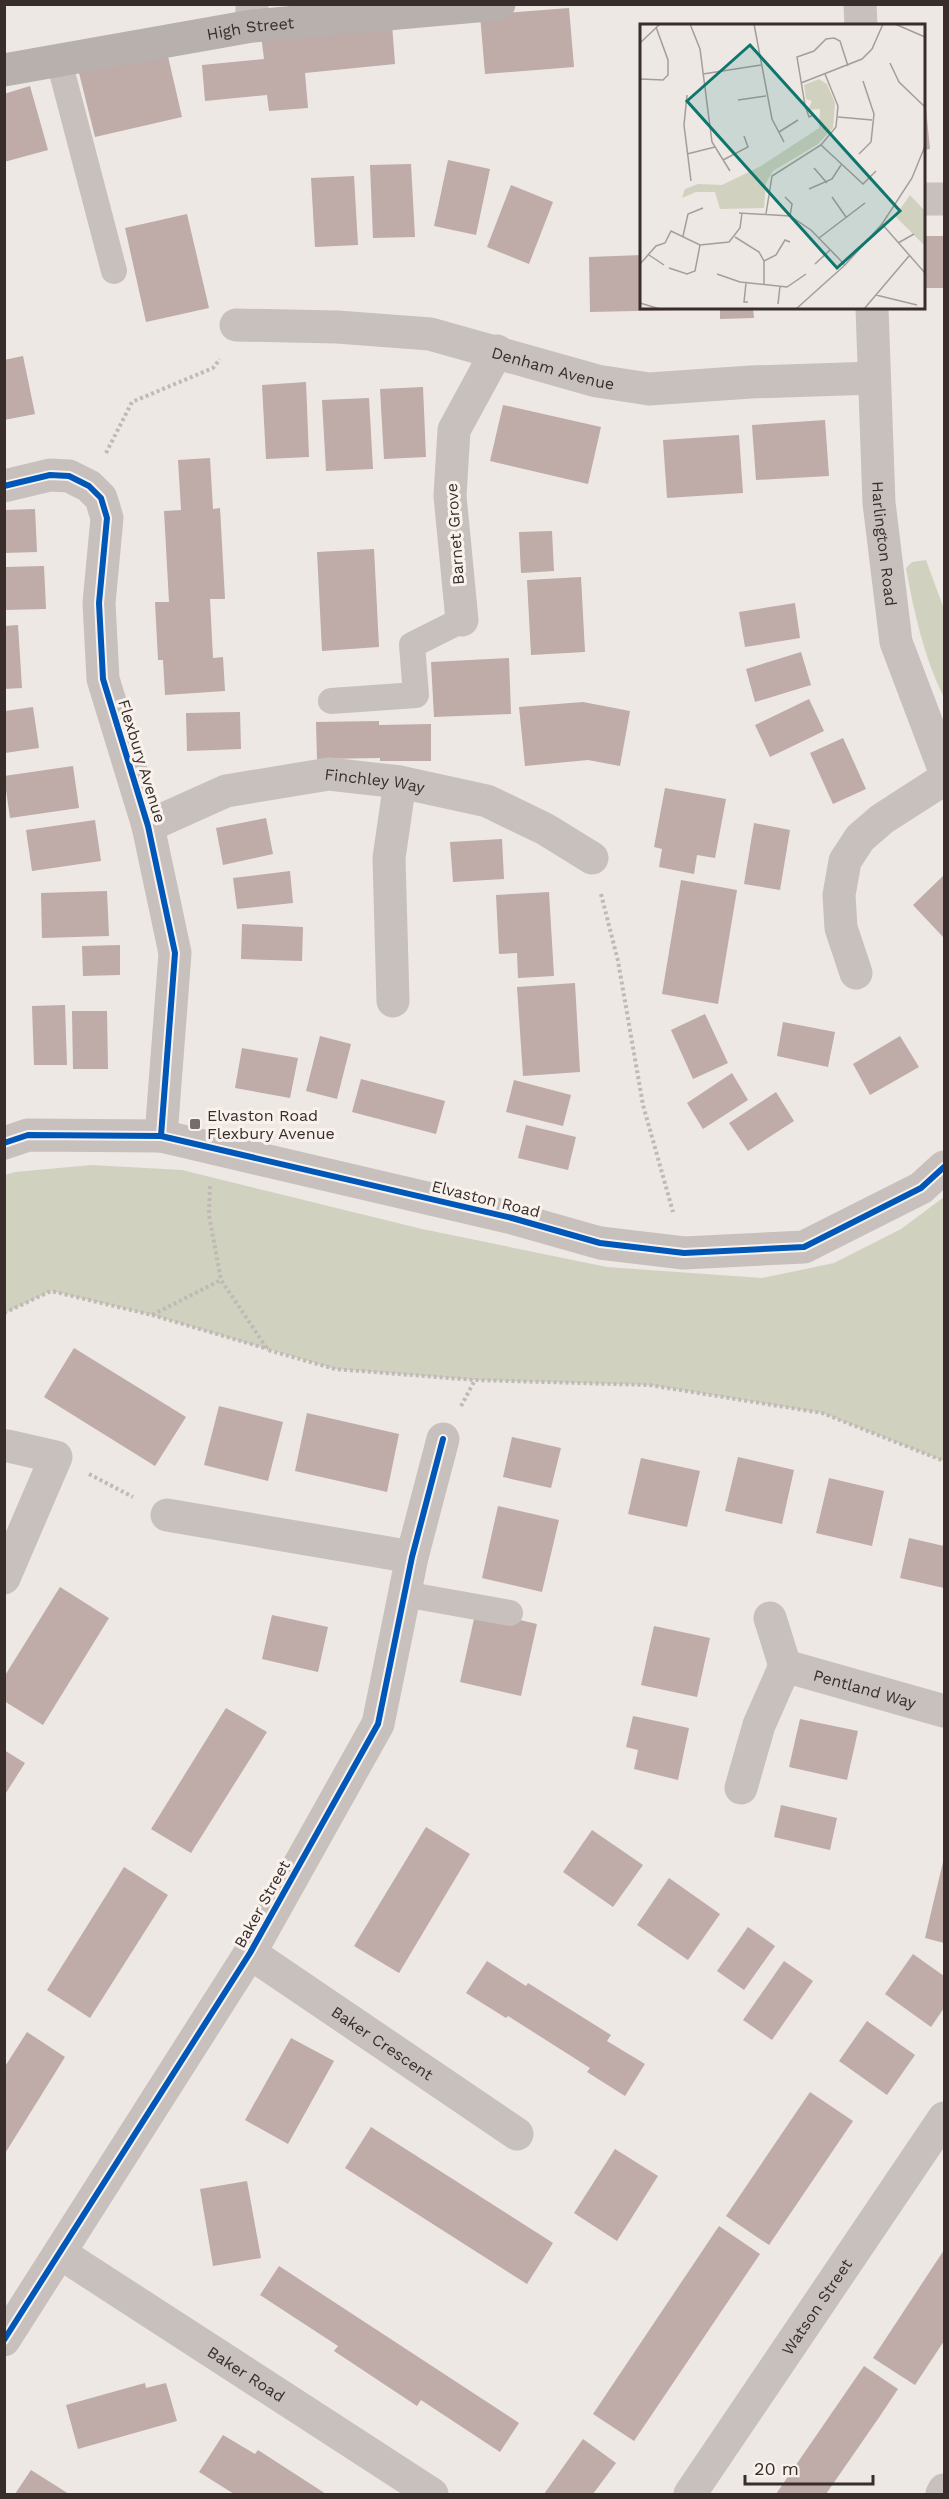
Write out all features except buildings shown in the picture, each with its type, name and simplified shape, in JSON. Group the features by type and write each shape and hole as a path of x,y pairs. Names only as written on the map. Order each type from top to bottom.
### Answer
{"street":[{"name":"High Street","path":"4,70 59,61 252,15 499,4"},
{"path":"860,4 861,24"},
{"path":"925,199 945,199"},
{"name":"Harlington Road","path":"872,309 879,503 896,642 945,769"},
{"name":"Denham Avenue","path":"236,325 337,327 430,334 597,381 650,389 752,382 874,378"},
{"name":"Barnet Grove","path":"462,620 450,496 454,430 497,351"},
{"path":"4,486 50,475 69,476 89,486"},
{"name":"Flexbury Avenue","path":"89,486 101,498 107,518 99,603 103,679 148,826 175,953 161,1136"},
{"name":"Finchley Way","path":"148,826 226,790 329,774 400,782 487,801 545,829 592,858"},
{"path":"856,973 841,928 839,895 845,861 860,838 882,819 945,779"},
{"path":"393,1001 389,858 400,782"},
{"name":"Elvaston Road","path":"4,1143 28,1135 161,1136 512,1218 600,1243 684,1253 804,1247 921,1188 945,1167"},
{"name":"Baker Street","path":"4,2340 250,1953 378,1724 412,1557 443,1439"},
{"path":"4,1578 56,1457 8,1446"},
{"path":"167,1515 412,1557"},
{"path":"741,1788 759,1725 785,1666 770,1618"},
{"name":"Pentland Way","path":"785,1666 945,1711"},
{"name":"Baker Crescent","path":"250,1953 517,2134"},
{"name":"Watson Street","path":"690,2494 945,2118"},
{"name":"Baker Road","path":"60,2253 432,2494"},
{"path":"942,2494 945,2490"}],"lane":[{"path":"59,61 114,271"},
{"path":"331,701 416,695 412,645 462,620"},
{"path":"404,1594 510,1613"}],"path":[{"path":"89,486 132,402 213,368 228,348 236,325"},
{"path":"592,858 618,961 643,1105 684,1253"},
{"path":"212,1148 209,1215 221,1280 268,1350"},
{"path":"152,1316 221,1280"},
{"path":"4,1313 51,1291 152,1316 335,1369 475,1380 650,1386 822,1413 945,1461"},
{"path":"56,1457 167,1515"}],"green space":[{"path":"926,560 944,609 944,698 921,634 906,568 912,562"},
{"path":"92,1165 182,1170 422,1229 607,1267 762,1278 834,1263 901,1229 944,1197 944,1461 822,1413 649,1385 475,1380 335,1369 152,1315 51,1291 5,1313 5,1175 15,1172"}],"cycle path":[{"path":"4,486 50,475 69,476 89,486 101,498 107,518 99,603 103,679 148,826 175,953 161,1136"},
{"path":"4,1143 28,1135 161,1136 512,1218 600,1243 684,1253 804,1247 921,1188 944,1167"},
{"path":"4,2340 250,1953 378,1724 412,1557 443,1439"}],"place":[{"name":"Elvaston Road Flexbury Avenue","path":"195,1124"}]}
